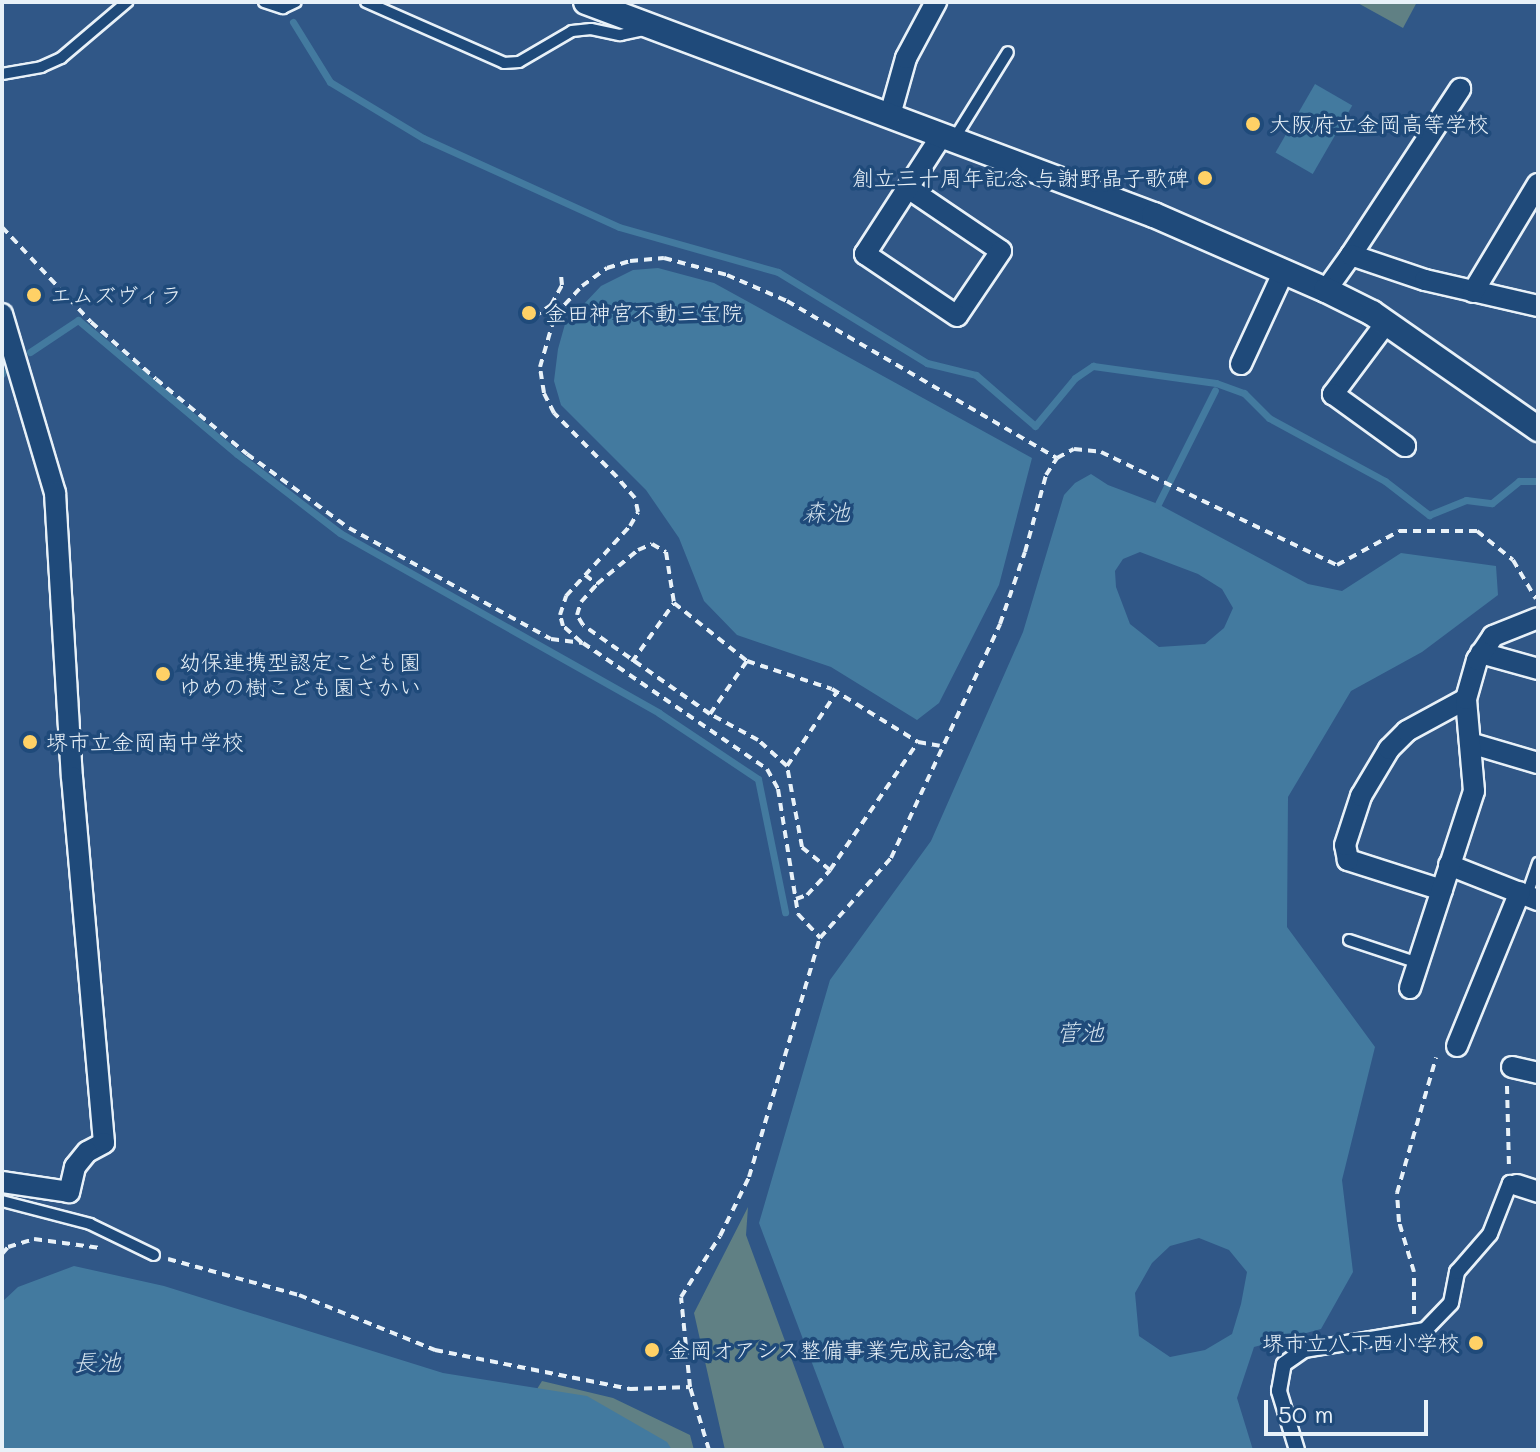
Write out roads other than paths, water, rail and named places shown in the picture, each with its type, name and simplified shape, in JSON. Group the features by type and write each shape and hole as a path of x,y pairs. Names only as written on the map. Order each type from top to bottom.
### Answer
{"street":[{"path":"586,2 1154,215 1284,271 1386,323 1538,429"},
{"path":"890,115 906,58 936,2"},
{"path":"1326,290 1460,89"},
{"path":"908,188 1001,251 957,316 865,254 908,188 948,137"},
{"path":"1473,292 1538,184"},
{"path":"1351,255 1473,292 1538,306"},
{"path":"1241,364 1284,271"},
{"path":"2,314 55,493 74,793 104,1143 87,1152 75,1167 69,1192 2,1182"},
{"path":"1386,323 1333,394 1405,446"},
{"path":"1410,988 1474,791 1466,699 1481,653 1493,636 1538,618"},
{"path":"1481,653 1538,669"},
{"path":"1442,890 1348,860 1345,845 1361,796 1389,749 1407,731 1466,699"},
{"path":"1470,743 1538,763"},
{"path":"1449,865 1528,896 1457,1046"},
{"path":"1512,1067 1538,1073"},
{"path":"1297,1450 1279,1391 1284,1364 1304,1350 1415,1333 1442,1316 1451,1303 1457,1272 1490,1234 1514,1184 1538,1192"}],"lane":[{"path":"2,74 41,67 61,58 127,2"},
{"path":"264,2 283,8 296,2"},
{"path":"366,2 504,63 519,62 572,31 591,29 620,35 653,28"},
{"path":"948,137 1008,52"},
{"path":"1528,896 1538,863"},
{"path":"1349,940 1418,963"},
{"path":"2,1201 90,1224 154,1255"}],"water":[{"path":"1315,84 1352,106 1313,174 1276,152"},
{"name":"森池","path":"658,268 714,283 1032,458 999,585 939,703 917,720 831,667 737,635 704,601 679,538 646,490 561,405 554,381 565,324 601,286 633,270"},
{"name":"菅池","path":"1091,474 1108,485 1158,504 1308,584 1342,591 1401,553 1496,566 1498,595 1422,652 1351,691 1288,797 1287,927 1375,1047 1342,1180 1353,1272 1321,1329 1254,1347 1237,1398 1253,1450 845,1450 759,1223 830,980 931,841 1023,632 1064,495 1075,483","holes":["1140,552 1198,574 1222,589 1233,608 1224,628 1205,644 1159,647 1130,624 1116,587 1115,571 1123,559","1199,1238 1229,1250 1247,1272 1241,1304 1232,1334 1205,1350 1170,1357 1139,1336 1135,1293 1152,1263 1170,1246"]},
{"name":"長池","path":"74,1266 164,1286 443,1373 587,1396 667,1442 672,1450 2,1450 2,1302 18,1287"}],"waterway":[{"path":"293,22 330,82 423,138 619,227 778,272 927,363 976,375 1035,426 1075,378 1093,366 1216,383 1244,393 1269,418 1385,481 1429,515 1466,500 1492,503 1519,481 1538,481"},
{"path":"30,352 78,320 237,454 340,533 659,713 758,779 785,912"},
{"path":"1158,504 1215,390"}],"place":[{"name":"大阪府立金岡高等学校","path":"1253,124"},
{"name":"創立三十周年記念 与謝野晶子歌碑","path":"1205,178"},
{"name":"エムズヴィラ","path":"34,295"},
{"name":"金田神宮不動三宝院","path":"529,313"},
{"name":"幼保連携型認定こども園 ゆめの樹こども園さかい","path":"163,674"},
{"name":"堺市立金岡南中学校","path":"30,742"},
{"name":"堺市立八下西小学校","path":"1476,1343"},
{"name":"金岡オアシス整備事業完成記念碑","path":"652,1350"}]}
